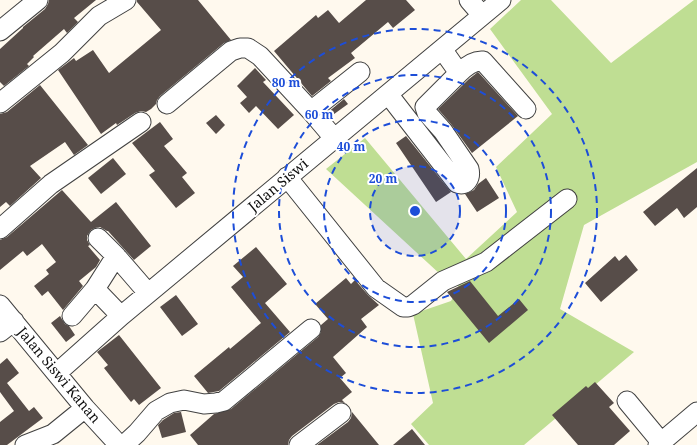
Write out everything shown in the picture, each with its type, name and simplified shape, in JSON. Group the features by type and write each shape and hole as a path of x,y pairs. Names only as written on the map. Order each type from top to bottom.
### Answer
{"street":[{"path":"0,30 38,0"},
{"path":"0,103 62,53 99,16 126,0"},
{"path":"469,0 482,15"},
{"name":"Jalan Siswi","path":"57,373 121,316 500,0"},
{"path":"167,104 231,51 240,48 248,48 260,56 334,138"},
{"path":"442,49 459,73"},
{"path":"388,94 459,184 467,181 470,176 469,169 425,107 466,67 476,61 483,61 526,109"},
{"path":"311,111 360,72"},
{"path":"0,229 51,184 141,122"},
{"path":"287,177 376,288 403,307 413,305 443,281 486,262 567,200"},
{"path":"98,238 116,256 148,294"},
{"path":"72,316 95,290 116,256"},
{"path":"95,290 121,316"},
{"name":"Jalan Siswi Kanan","path":"0,305 7,326 57,373 85,408 119,445"},
{"path":"124,445 137,433 156,411 170,403 184,400 204,404 216,403 224,400 311,329"},
{"path":"627,401 660,443 697,412"},
{"path":"25,445 53,434 85,408"},
{"path":"299,445 341,413"}],"green space":[{"path":"521,0 551,0 611,63 694,0 697,0 697,162 584,225 560,309 634,352 524,445 429,445 411,424 433,403 413,314 451,301 459,287 441,275 326,169 365,138 466,259 517,212 496,167 552,114 490,29"}],"building":[{"path":"49,0 96,0 74,18 78,22 67,33 64,29 33,56 34,57 27,64 29,66 4,86 0,82 0,49 45,9"},
{"path":"137,0 198,0 231,40 224,43 160,96 156,104 151,109 146,112 141,111 135,113 117,125 116,123 101,134 58,70 74,58 76,61 93,50 109,73 161,30 137,2"},
{"path":"366,0 406,0 415,10 393,28 388,22 351,53 355,58 328,78 331,81 312,96 274,51 316,15 318,18 328,10 339,23"},
{"path":"255,68 266,80 263,82 294,115 278,129 256,106 249,113 240,103 247,97 237,86"},
{"path":"478,72 518,116 472,153 438,109"},
{"path":"40,85 88,145 74,155 65,142 30,166 41,178 10,206 6,202 0,207 0,114 7,112"},
{"path":"344,99 348,104 330,117 327,113"},
{"path":"216,115 225,125 216,134 206,123"},
{"path":"160,122 173,139 164,146 187,173 182,177 195,193 176,208 149,175 155,171 132,143"},
{"path":"406,136 451,192 436,202 396,143"},
{"path":"113,158 126,174 101,194 88,178"},
{"path":"697,168 697,207 684,218 677,208 655,226 643,212"},
{"path":"486,178 499,198 477,212 465,194 474,190 478,184"},
{"path":"62,190 91,222 116,202 151,246 134,260 108,231 100,227 91,230 87,236 87,240 90,245 88,246 100,260 96,267 79,281 83,286 63,310 48,291 42,296 34,286 49,274 46,270 56,262 42,244 27,256 23,251 0,270 0,240 7,237"},
{"path":"256,247 287,284 265,303 290,332 219,391 208,393 194,376 261,323 231,287 243,277 233,266"},
{"path":"626,255 638,270 601,302 585,283 615,256 619,261"},
{"path":"346,278 351,284 355,280 379,305 361,319 367,327 333,357 346,373 340,378 352,392 342,400 345,403 339,402 334,404 292,436 288,445 198,445 190,435 214,414 231,409 318,337 321,332 321,325 328,319 315,304"},
{"path":"470,281 498,316 519,299 528,310 489,343 447,292"},
{"path":"176,295 198,324 182,336 160,307"},
{"path":"60,316 75,335 66,342 51,323"},
{"path":"119,335 161,388 139,405 134,399 131,402 104,368 108,365 97,352"},
{"path":"7,358 19,373 7,383 29,411 34,407 43,418 7,445 0,445 0,422 14,411 0,392 0,364"},
{"path":"595,382 614,403 609,407 630,431 614,445 578,445 552,415 586,386 588,388"},
{"path":"181,412 186,432 162,438 158,425 174,413"},
{"path":"352,412 379,445 317,445 348,422 351,418"},
{"path":"412,429 425,445 393,445"}]}
